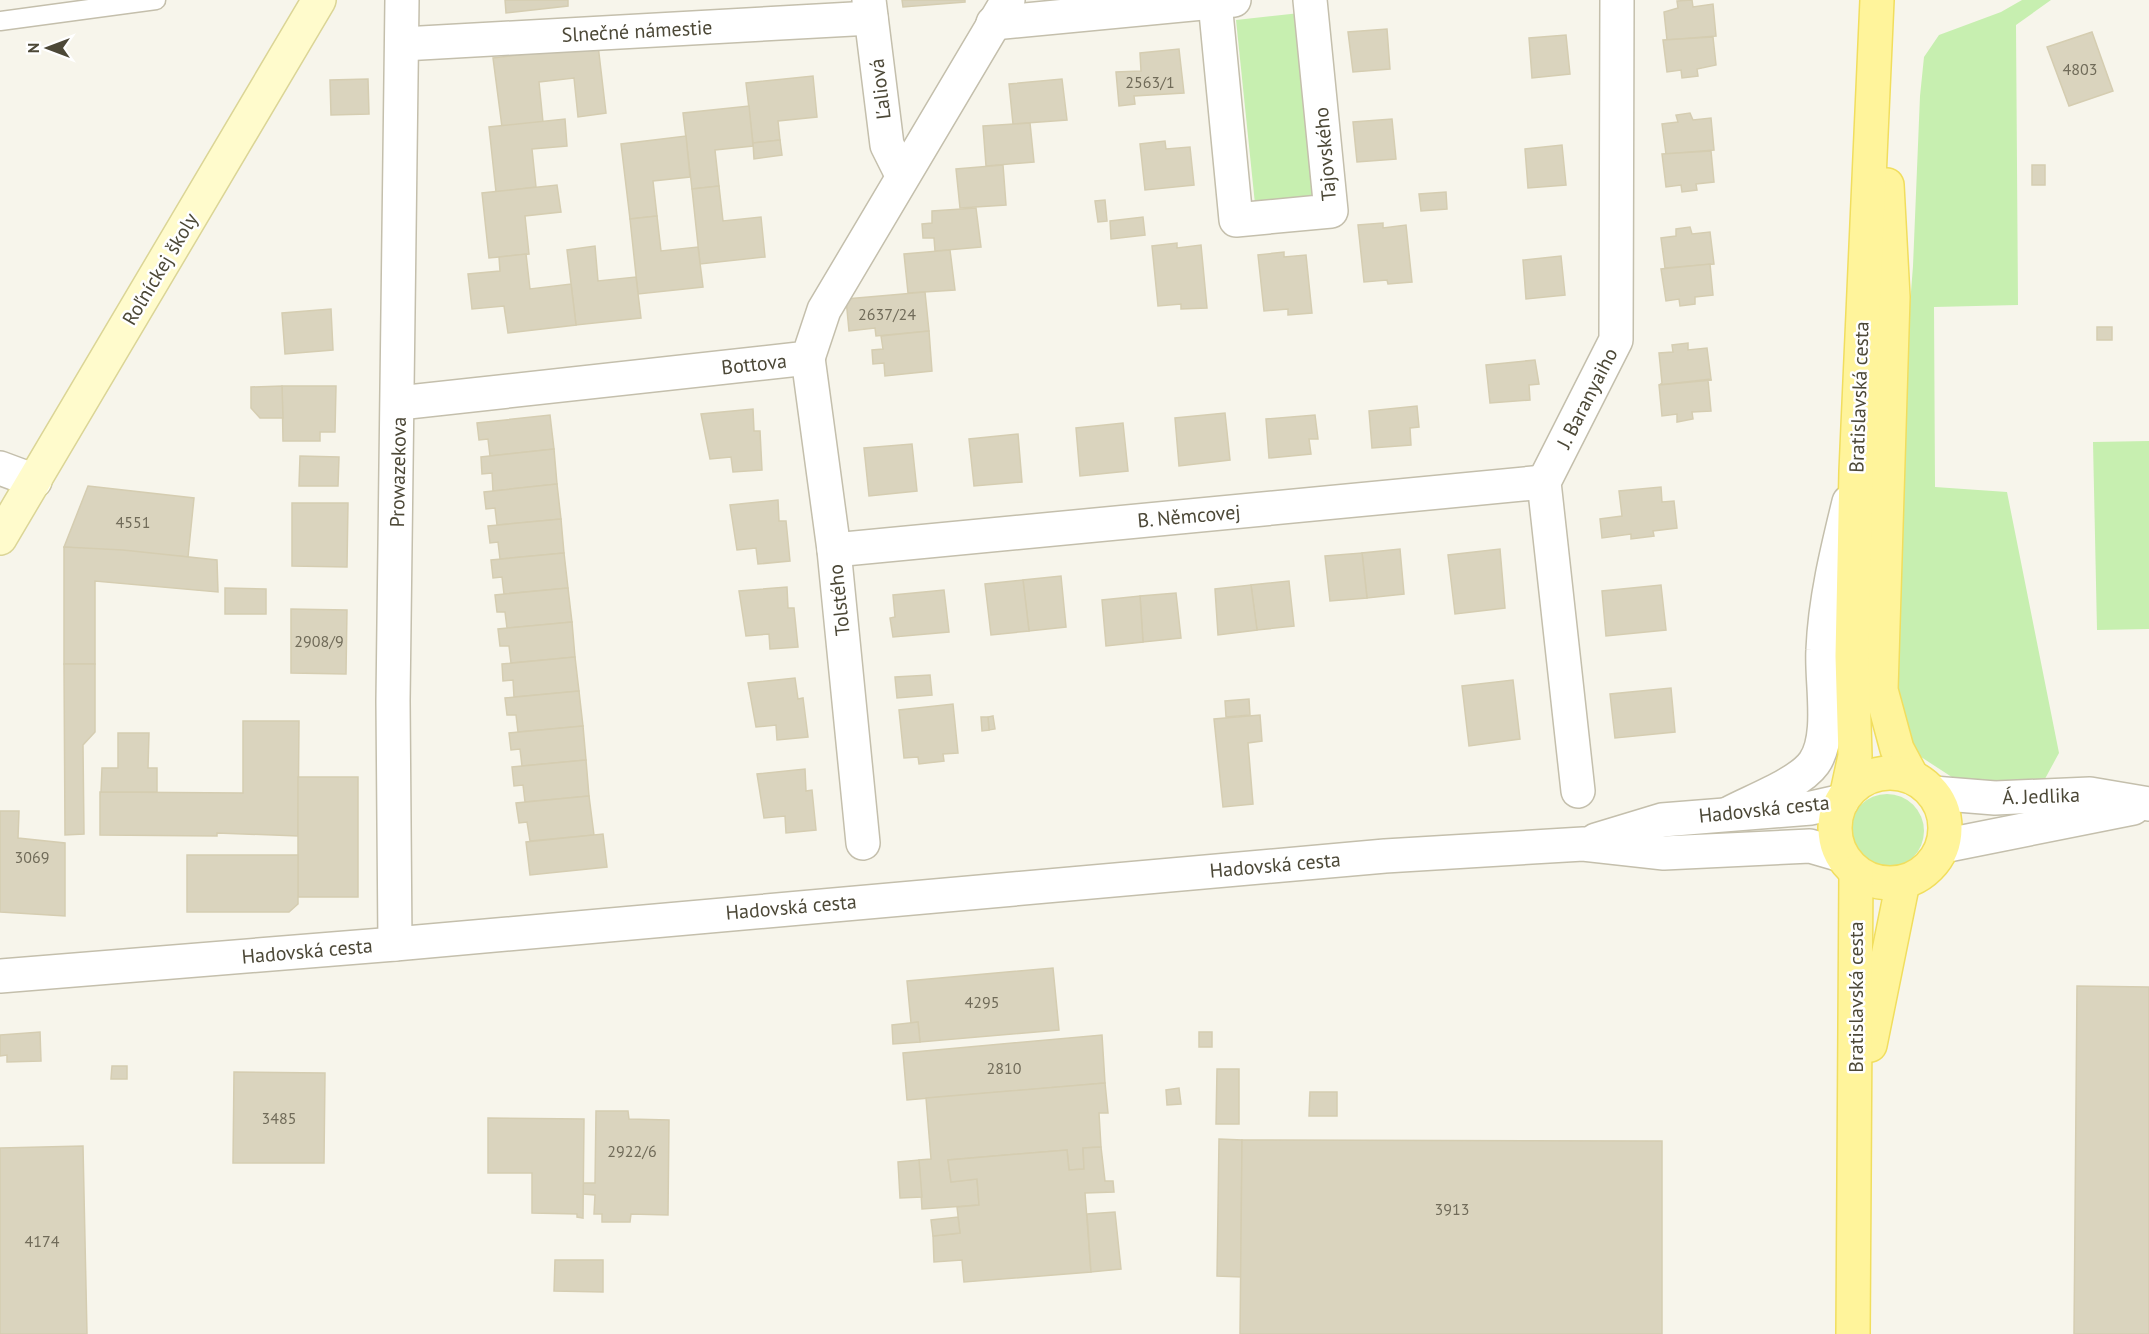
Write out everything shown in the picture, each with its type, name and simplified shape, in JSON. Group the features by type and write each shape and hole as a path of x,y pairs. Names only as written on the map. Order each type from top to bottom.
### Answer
{"main road":[{"name":"Roľníckej školy","path":"0,538 320,0"},
{"name":"Bratislavská cesta","path":"1852,1333 1856,1122 1848,863 1834,828 1836,814 1844,797 1855,756 1852,656 1856,471 1878,0"},
{"name":"Bratislavská cesta","path":"1878,0 1893,297 1881,690 1896,748 1945,818 1946,832 1943,846"},
{"path":"1844,797 1855,785 1876,774 1889,772 1923,785"},
{"path":"1848,863 1878,883 1903,882 1928,870 1943,846"},
{"name":"Bratislavská cesta","path":"1856,1122 1903,882"}],"street":[{"name":"Prowazekova","path":"395,944 393,701 399,403 402,0"},
{"name":"Tajovského","path":"1000,12 1224,1 1236,220 1331,211 1310,0"},
{"name":"J. Baranyaiho","path":"1544,482 1616,340 1617,0"},
{"name":"Slnečné námestie","path":"403,44 870,9"},
{"name":"Ľaliová","path":"870,9 886,146 902,174"},
{"name":"Bottova","path":"399,403 808,358 824,310 902,174 1000,12"},
{"name":"Tolstého","path":"808,358 834,550 863,843"},
{"path":"0,468 35,481"},
{"path":"1728,814 1800,777 1813,764 1820,751 1824,732 1822,650 1831,571 1856,471"},
{"path":"1544,482 1578,791"},
{"name":"B. Němcovej","path":"834,550 1544,482"},
{"name":"Á. Jedlika","path":"1923,785 1995,798 2090,794 2149,804"},
{"name":"Hadovská cesta","path":"1583,844 1662,820 1811,808 1844,797"},
{"name":"Á. Jedlika","path":"1943,846 2149,804"},
{"name":"Hadovská cesta","path":"0,976 395,944 1385,856 1583,844 1665,853 1810,846 1848,863"}],"lane":[{"path":"0,21 156,0"}],"green space":[{"path":"2022,0 2051,0 2016,25 2018,305 1934,307 1935,487 2007,492 2059,753 2040,788 1961,783 1918,755 1900,718 1892,614 1899,445 1913,266 1920,96 1924,57 1939,35 2001,12"},
{"path":"1300,13 1319,197 1255,204 1236,20"},
{"path":"2149,441 2149,629 2097,630 2093,442"},
{"path":"1887,794 1908,800 1918,810 1924,831 1918,852 1908,862 1887,868 1866,862 1856,852 1850,831 1856,810 1866,800"}],"building":[{"path":"505,0 568,0 568,6 506,13"},
{"path":"902,0 965,0 965,2 903,7"},
{"path":"1692,0 1693,7 1713,4 1716,36 1667,40 1664,12 1678,8 1677,1"},
{"path":"1387,29 1390,69 1353,72 1348,32"},
{"path":"2092,32 2113,91 2069,106 2047,47"},
{"path":"1566,35 1570,74 1532,78 1529,38"},
{"path":"1713,37 1716,65 1697,69 1698,76 1682,78 1681,70 1667,72 1663,40"},
{"path":"598,45 606,113 578,117 574,78 539,82 543,122 502,127 493,58"},
{"path":"1179,49 1184,93 1134,96 1135,104 1119,106 1116,72 1141,71 1140,53"},
{"path":"813,76 817,117 778,121 780,140 753,143 746,83"},
{"path":"368,79 369,114 331,115 330,80"},
{"path":"1062,79 1067,120 1013,124 1009,84"},
{"path":"749,106 753,146 715,150 719,186 692,189 683,113"},
{"path":"1690,113 1693,120 1711,118 1714,150 1666,154 1662,124 1678,122 1676,115"},
{"path":"565,119 567,146 532,149 536,187 496,192 489,127"},
{"path":"1392,119 1396,159 1357,162 1353,122"},
{"path":"1030,123 1034,162 986,166 983,126"},
{"path":"686,136 690,177 653,181 657,216 630,219 621,144"},
{"path":"780,140 782,155 754,159 753,143"},
{"path":"1165,141 1166,149 1190,147 1194,185 1145,190 1140,144"},
{"path":"1562,145 1566,185 1528,188 1525,149"},
{"path":"1711,151 1714,182 1696,184 1697,190 1682,192 1681,185 1666,187 1662,154"},
{"path":"1003,165 1006,205 960,208 956,169"},
{"path":"2032,165 2045,165 2045,185 2032,185"},
{"path":"557,185 561,212 525,216 529,254 489,258 482,193"},
{"path":"719,186 723,221 761,217 765,257 700,264 692,189"},
{"path":"1446,192 1447,209 1421,211 1419,194"},
{"path":"1105,200 1107,221 1098,222 1095,201"},
{"path":"976,208 981,247 935,251 934,238 923,238 922,224 932,223 932,211"},
{"path":"657,216 661,251 698,247 703,287 638,294 630,219"},
{"path":"1143,217 1145,235 1111,239 1110,221"},
{"path":"1383,223 1383,228 1406,225 1412,282 1388,284 1387,280 1364,282 1358,225"},
{"path":"1690,227 1692,234 1710,232 1714,264 1665,268 1661,238 1676,236 1676,229"},
{"path":"1177,243 1177,248 1201,245 1207,308 1181,309 1181,304 1158,306 1152,246"},
{"path":"595,246 598,281 636,277 641,318 576,325 567,250"},
{"path":"950,250 955,290 908,293 904,254"},
{"path":"1284,252 1284,257 1306,255 1312,313 1288,315 1288,309 1264,311 1258,255"},
{"path":"526,254 530,289 571,284 576,325 508,333 504,306 472,309 468,274 500,271 499,257"},
{"path":"1561,256 1565,295 1526,299 1523,260"},
{"path":"1710,264 1713,295 1695,297 1695,304 1680,306 1679,299 1666,301 1661,269"},
{"path":"925,292 929,331 876,336 875,328 849,331 846,299"},
{"path":"331,309 333,350 285,354 282,313"},
{"path":"2097,327 2112,327 2112,340 2097,340"},
{"path":"929,331 932,371 885,376 884,363 873,364 872,350 883,349 881,336"},
{"path":"1688,343 1688,350 1707,348 1711,379 1659,385 1662,383 1659,353 1673,352 1672,345"},
{"path":"1535,360 1539,384 1529,385 1530,400 1490,403 1486,365"},
{"path":"1708,380 1711,411 1692,412 1693,419 1677,422 1677,414 1662,416 1659,385"},
{"path":"282,386 336,386 335,432 320,432 320,441 283,441"},
{"path":"282,386 283,418 260,418 251,408 251,387"},
{"path":"1417,406 1419,427 1410,428 1411,445 1372,448 1369,411"},
{"path":"753,409 754,431 760,431 762,470 733,472 731,457 710,459 701,414"},
{"path":"1225,413 1230,460 1179,466 1175,418"},
{"path":"550,415 554,449 490,456 488,439 479,440 477,423"},
{"path":"1315,415 1318,439 1309,439 1311,454 1269,458 1266,419"},
{"path":"1123,423 1128,471 1080,476 1076,428"},
{"path":"1018,434 1022,482 974,486 969,439"},
{"path":"912,444 917,491 869,496 864,448"},
{"path":"554,449 557,484 493,491 492,473 482,474 481,457"},
{"path":"300,456 339,457 338,486 299,486"},
{"path":"557,484 561,519 497,525 495,508 486,509 484,492"},
{"path":"88,486 194,498 188,557 64,547"},
{"path":"1661,487 1662,502 1674,501 1677,528 1653,531 1654,536 1631,539 1631,534 1602,538 1600,519 1622,516 1619,491"},
{"path":"778,500 779,521 786,521 790,561 758,564 756,548 737,550 730,505"},
{"path":"292,503 348,503 347,567 292,566"},
{"path":"561,519 564,553 500,559 498,542 490,543 488,526"},
{"path":"64,547 123,550 217,560 218,592 95,581 95,664 64,664"},
{"path":"1400,549 1404,594 1367,598 1362,553"},
{"path":"1500,549 1505,608 1455,614 1448,555"},
{"path":"564,553 568,588 504,594 502,577 493,578 491,560"},
{"path":"1362,553 1367,598 1330,601 1325,556"},
{"path":"1061,576 1066,627 1029,631 1023,580"},
{"path":"1023,580 1029,631 991,635 985,584"},
{"path":"1289,581 1294,626 1257,630 1251,585"},
{"path":"1251,585 1257,630 1218,635 1215,589"},
{"path":"1661,585 1666,630 1606,636 1602,591"},
{"path":"787,587 788,608 794,608 798,647 770,649 769,634 746,636 739,591"},
{"path":"225,588 266,589 266,614 225,614"},
{"path":"568,588 572,622 507,628 505,612 497,612 495,595"},
{"path":"944,590 949,632 893,637 890,618 895,617 893,595"},
{"path":"1176,593 1181,638 1143,642 1140,596"},
{"path":"1140,596 1143,642 1106,646 1102,600"},
{"path":"291,609 347,610 346,674 291,673"},
{"path":"572,622 575,657 511,663 509,646 500,646 498,629"},
{"path":"575,657 579,691 514,697 513,680 503,681 502,664"},
{"path":"64,664 95,664 95,732 83,745 84,834 65,835"},
{"path":"930,675 932,695 897,698 895,677"},
{"path":"795,678 798,699 803,698 808,737 777,740 776,725 756,727 748,683"},
{"path":"1513,680 1520,739 1469,746 1462,686"},
{"path":"1671,688 1675,732 1615,738 1610,694"},
{"path":"579,691 583,726 518,732 516,715 507,715 505,698"},
{"path":"1249,699 1250,715 1226,717 1225,701"},
{"path":"953,704 958,753 943,754 944,761 919,764 918,757 904,758 899,710"},
{"path":"1260,715 1262,741 1248,743 1253,804 1223,807 1214,719"},
{"path":"993,716 995,729 989,730 988,717"},
{"path":"981,717 988,717 989,730 982,731"},
{"path":"243,721 299,721 298,836 217,833 217,836 100,835 100,792 243,793"},
{"path":"583,726 586,760 522,766 520,749 511,750 509,733"},
{"path":"118,733 149,733 148,768 157,768 157,792 101,792 102,768 118,768"},
{"path":"586,760 589,796 525,802 523,785 514,786 512,767"},
{"path":"805,769 806,791 812,790 816,830 786,833 785,816 764,818 757,774"},
{"path":"298,777 358,777 358,897 298,897"},
{"path":"589,796 594,835 530,841 527,822 519,823 516,803"},
{"path":"0,811 19,811 18,838 65,843 65,916 0,912"},
{"path":"603,834 607,867 530,875 526,842"},
{"path":"187,855 298,855 298,904 289,912 187,912"},
{"path":"1053,968 1059,1030 920,1042 918,1022 911,1023 907,981"},
{"path":"2077,986 2149,987 2149,1334 2074,1334"},
{"path":"918,1022 920,1042 893,1044 892,1025"},
{"path":"40,1032 41,1061 7,1062 7,1055 0,1056 0,1035"},
{"path":"1199,1032 1212,1032 1212,1047 1199,1047"},
{"path":"1102,1035 1105,1083 907,1100 903,1053"},
{"path":"112,1066 127,1066 127,1079 111,1079"},
{"path":"1217,1069 1239,1069 1239,1124 1216,1124"},
{"path":"234,1072 325,1073 324,1163 233,1163"},
{"path":"1105,1083 1108,1113 1099,1113 1101,1147 1083,1148 1084,1169 1069,1170 1067,1150 948,1160 951,1182 977,1179 979,1205 922,1209 919,1160 931,1159 926,1098"},
{"path":"1179,1088 1181,1104 1167,1105 1166,1090"},
{"path":"1310,1092 1337,1092 1337,1116 1309,1116"},
{"path":"596,1111 628,1111 629,1119 669,1120 668,1215 631,1214 630,1222 602,1222 602,1214 594,1214 595,1195 583,1194 583,1183 595,1183"},
{"path":"488,1118 584,1119 583,1218 577,1217 577,1214 532,1213 532,1173 488,1173"},
{"path":"1219,1139 1242,1140 1241,1277 1217,1276"},
{"path":"1242,1140 1662,1141 1662,1334 1240,1334"},
{"path":"83,1146 87,1334 0,1334 0,1148"},
{"path":"1101,1147 1105,1181 1113,1181 1114,1192 1085,1193 1091,1272 964,1282 962,1260 934,1262 933,1236 960,1233 957,1207 979,1205 977,1179 951,1182 948,1160 1067,1150 1069,1170 1084,1169 1083,1148"},
{"path":"919,1160 922,1197 900,1198 898,1162"},
{"path":"1115,1212 1121,1269 1091,1272 1087,1214"},
{"path":"958,1217 960,1233 933,1236 931,1220"},
{"path":"555,1260 603,1260 603,1292 554,1291"}]}
